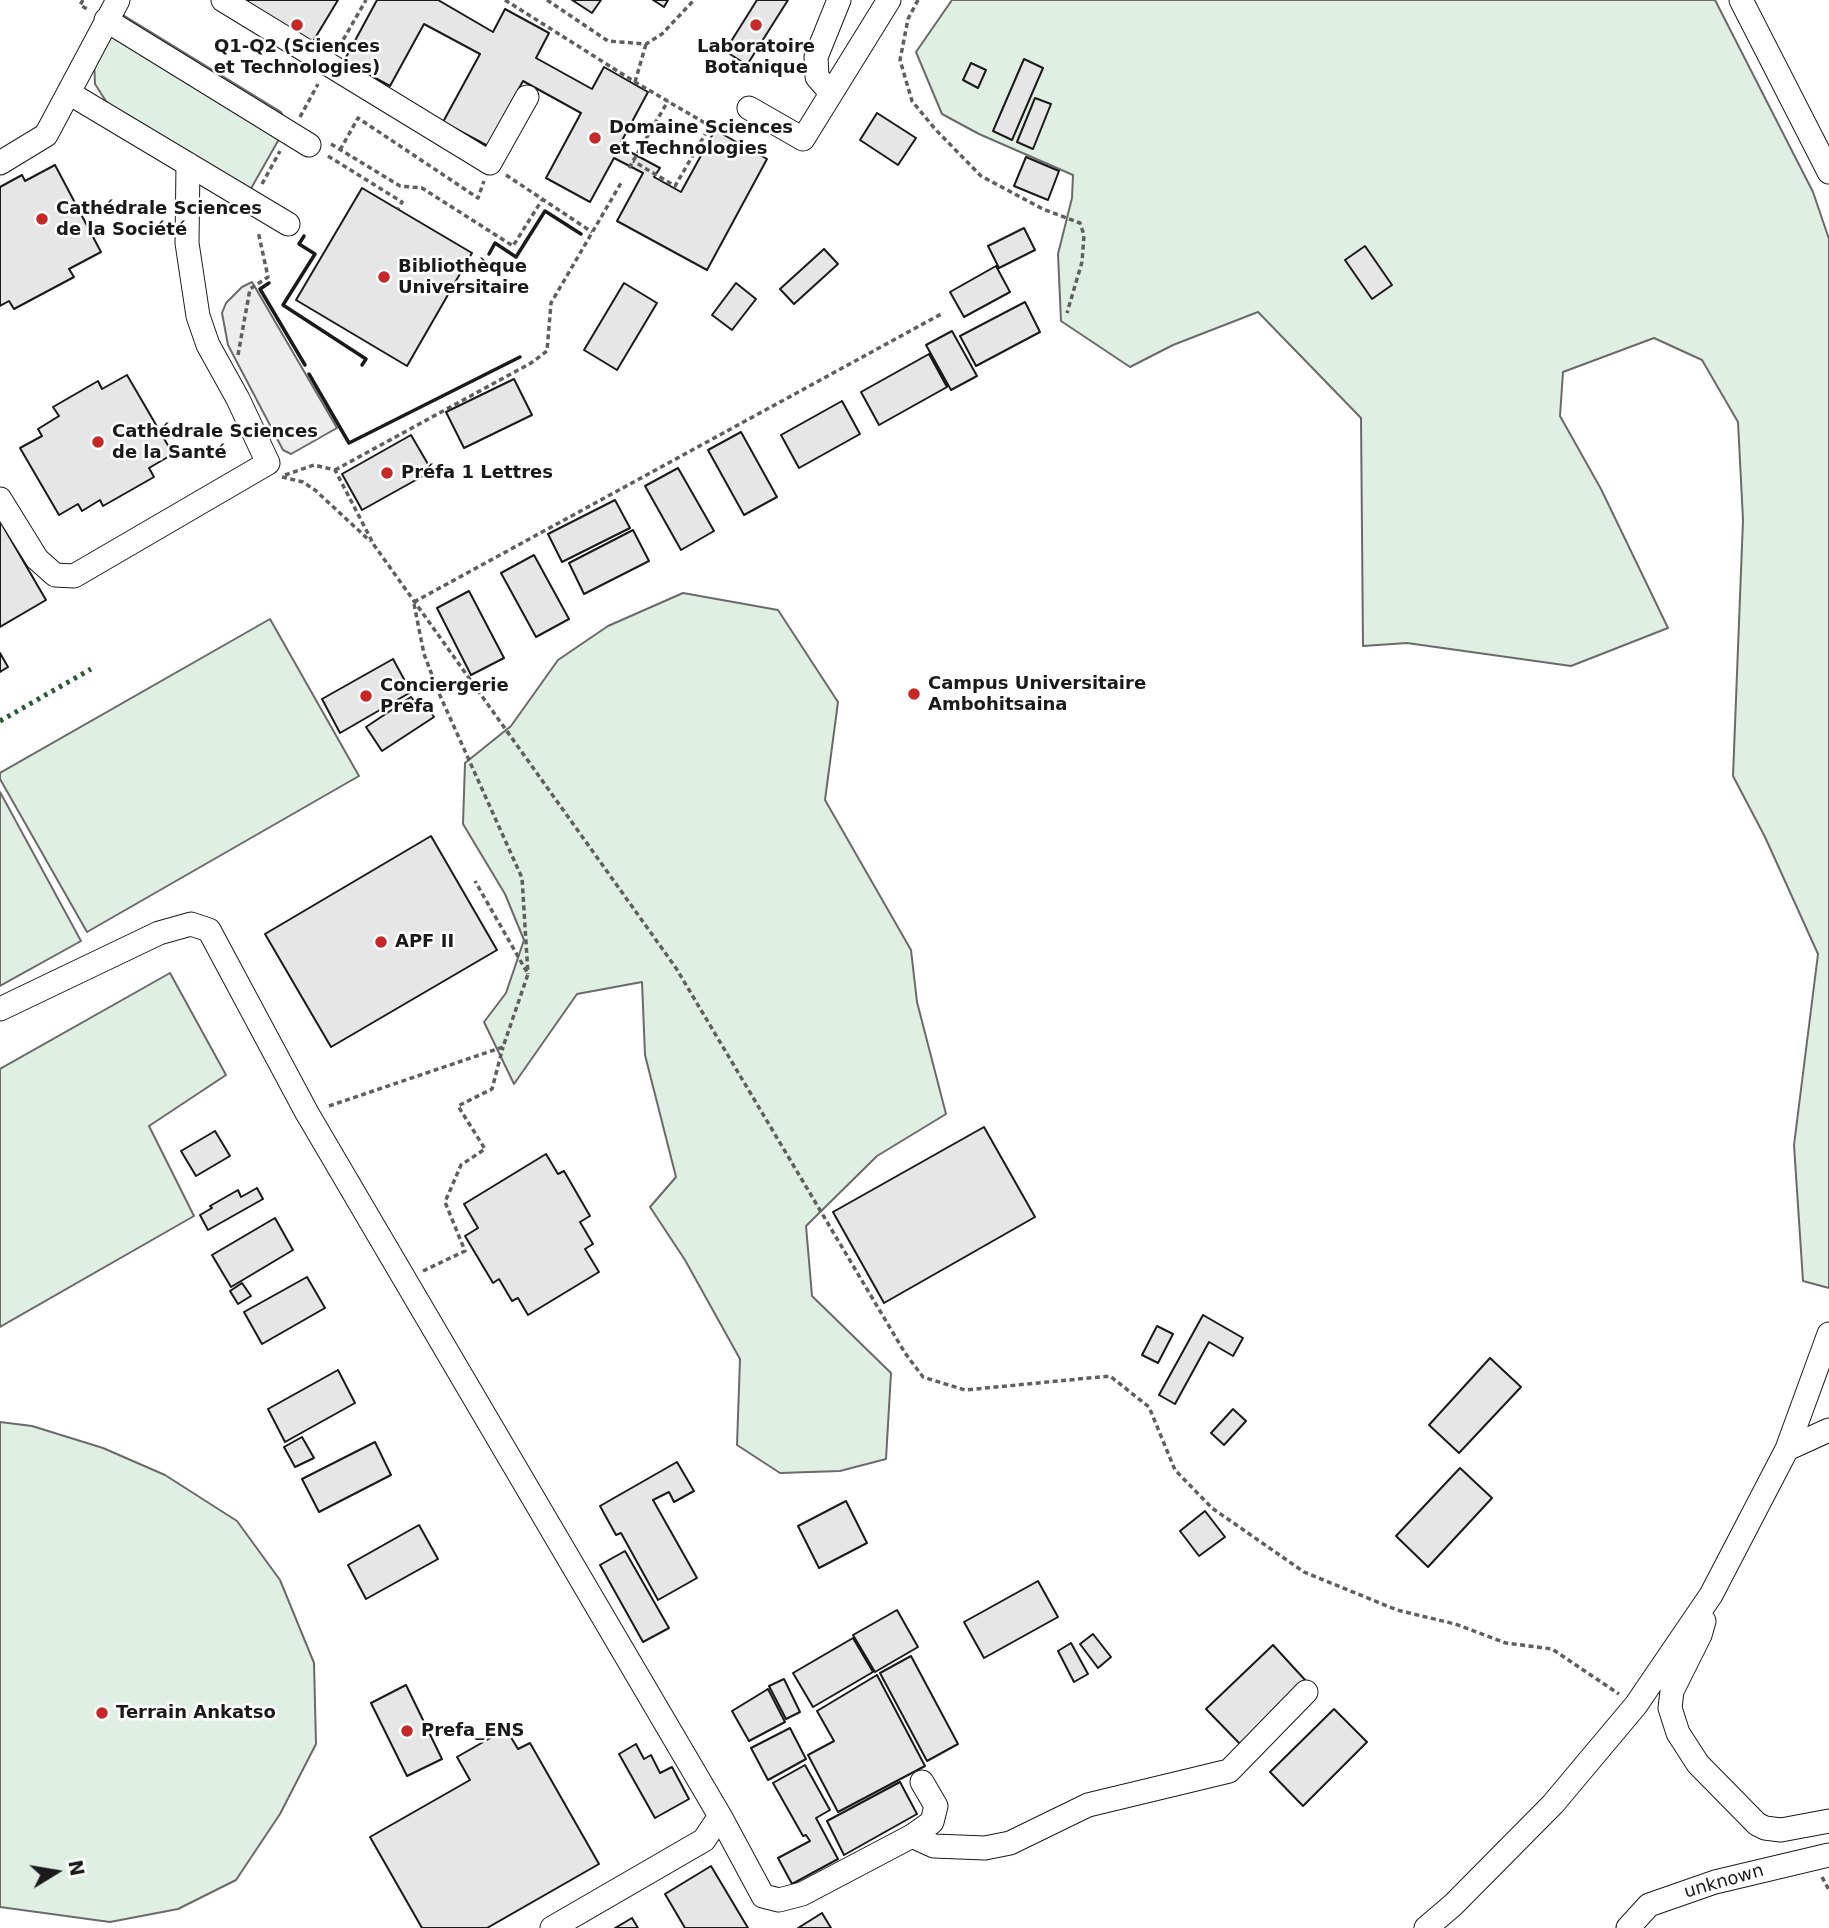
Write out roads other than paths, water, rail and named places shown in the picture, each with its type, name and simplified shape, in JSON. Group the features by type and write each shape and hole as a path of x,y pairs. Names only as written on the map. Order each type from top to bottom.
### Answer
{"street":[{"path":"0,163 46,135 118,0"},
{"path":"223,0 490,163 527,97"},
{"path":"831,93 817,77 816,57 839,0"},
{"path":"749,108 803,139 889,0"},
{"path":"1741,0 1829,172"},
{"path":"106,20 319,144"},
{"path":"69,93 288,224"},
{"path":"0,499 37,559 55,575 74,576 268,464 208,345 198,316 187,243 188,163"},
{"path":"0,1009 159,933 191,924 209,930 307,1113 720,1816 763,1896 779,1900 802,1894 912,1836 932,1822 936,1806 922,1782"},
{"path":"1426,1928 1453,1905 1553,1804 1636,1705 1712,1595 1787,1449 1829,1334"},
{"path":"1787,1449 1829,1430"},
{"path":"1712,1595 1700,1635 1672,1691 1670,1709 1678,1733 1698,1764 1757,1824 1781,1830 1829,1821"},
{"path":"912,1836 934,1846 985,1848 1010,1843 1088,1805 1229,1771 1306,1692"},
{"path":"552,1928 704,1840 720,1816"},
{"name":"unknown","path":"1628,1928 1649,1905 1715,1882 1829,1854"}],"place":[{"name":"Q1-Q2 (Sciences et Technologies)","path":"297,25"},
{"name":"Laboratoire Botanique","path":"756,25"},
{"name":"Domaine Sciences et Technologies","path":"595,138"},
{"name":"Cathédrale Sciences de la Société","path":"42,219"},
{"name":"Bibliothèque Universitaire","path":"384,277"},
{"name":"Cathédrale Sciences de la Santé","path":"98,442"},
{"name":"Préfa 1 Lettres","path":"387,473"},
{"name":"Campus Universitaire Ambohitsaina","path":"914,694"},
{"name":"Conciergerie Prefa","path":"366,696"},
{"name":"APF II","path":"381,942"},
{"name":"Terrain Ankatso","path":"102,1713"},
{"name":"Prefa_ENS","path":"407,1731"}]}
